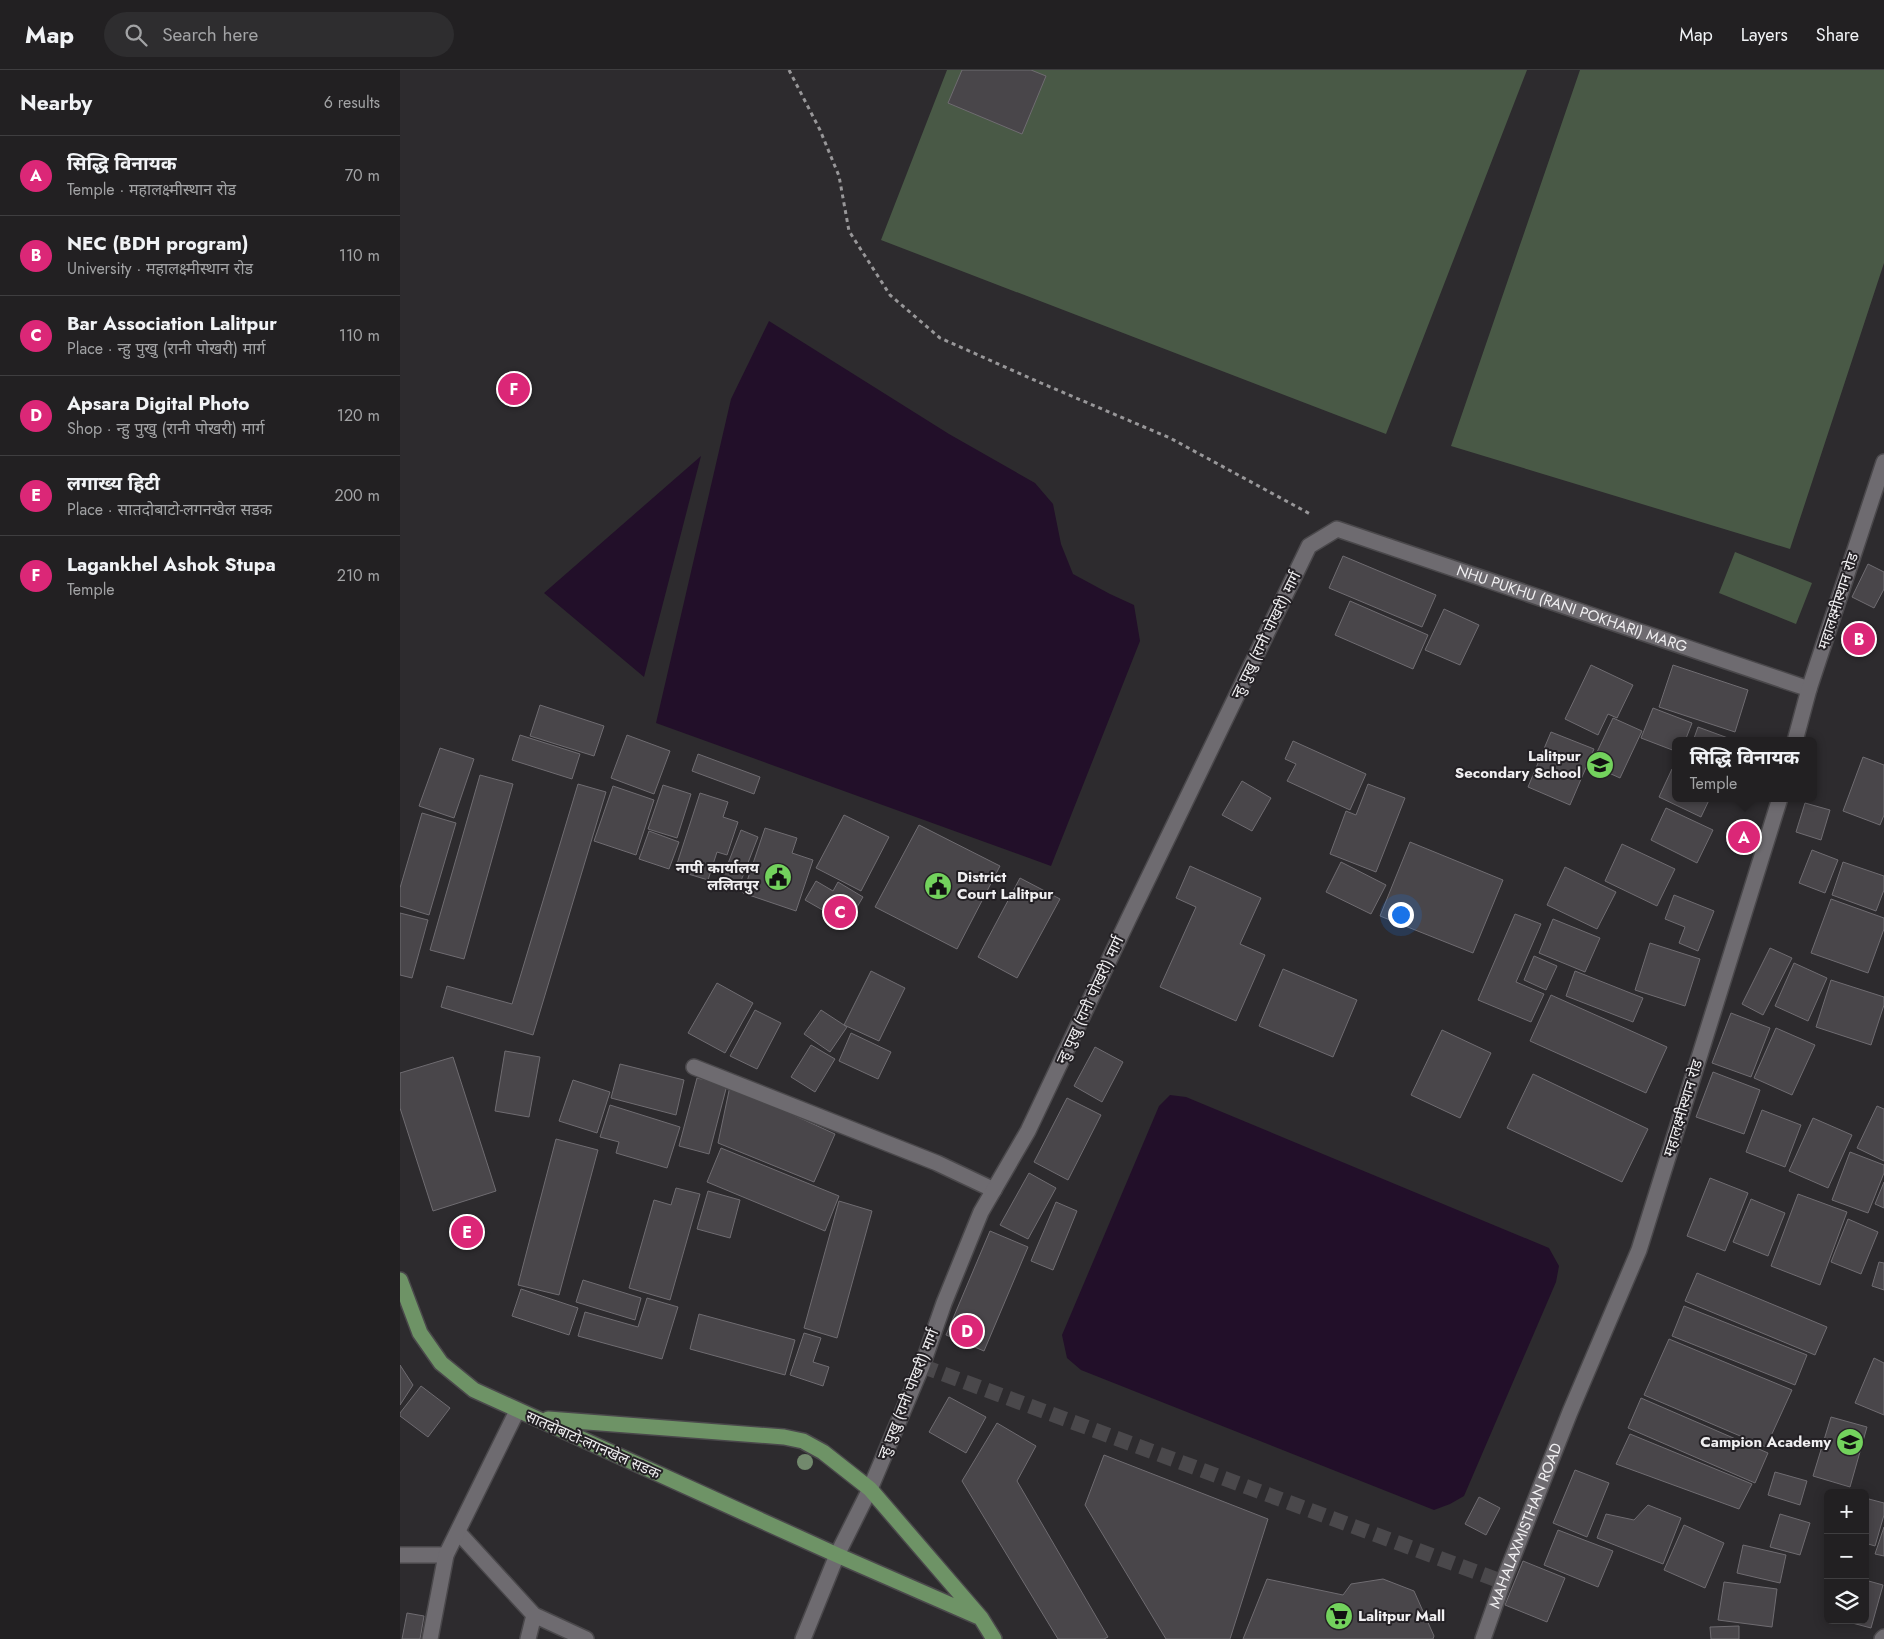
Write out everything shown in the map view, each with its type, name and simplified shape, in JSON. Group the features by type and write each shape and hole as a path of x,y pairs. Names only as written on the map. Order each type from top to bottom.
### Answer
{"main road":[{"name":"सातदोबाटो-लगनखेल सडक","path":"400,1280 420,1333 440,1363 474,1390 837,1555 981,1618"},
{"path":"538,1418 784,1437 803,1441 823,1452 870,1488 981,1618 994,1639"}],"street":[{"name":"महालक्ष्मीस्थान रोड","path":"1796,737 1809,689 1884,462"},
{"name":"NHU PUKHU (RANI POKHARI) MARG","path":"1337,529 1809,689"},
{"name":"न्हु पुखु (रानी पोखरी) मार्ग","path":"803,1639 837,1555 870,1488 922,1366 944,1303 981,1212 1028,1132 1309,546 1337,529"},
{"name":"महालक्ष्मीस्थान रोड","path":"1570,1412 1639,1250 1779,802"},
{"path":"694,1068 937,1164 994,1190"},
{"path":"430,1639 446,1555 517,1411"},
{"name":"MAHALAXMISTHAN ROAD","path":"1483,1639 1570,1412"},
{"path":"458,1532 534,1615 586,1639"},
{"path":"400,1555 446,1555"},
{"path":"528,1639 534,1615"}],"path":[{"path":"790,70 820,130 839,176 849,231 890,295 940,338 1170,438 1337,529"}],"green space":[{"path":"947,70 1527,70 1386,434 881,240"},
{"path":"1580,70 1884,70 1884,263 1790,549 1451,446"},
{"path":"1735,552 1812,583 1796,624 1719,593"}],"shaded area":[{"path":"769,321 949,434 1035,483 1053,504 1061,544 1073,574 1134,605 1140,641 1051,866 656,723 731,399"},
{"path":"701,456 644,677 544,593"},
{"path":"1170,1095 1186,1097 1549,1248 1559,1266 1556,1282 1464,1496 1434,1510 1081,1370 1067,1358 1062,1335 1159,1106"}],"building":[{"path":"962,70 1031,70 1046,76 1022,134 948,103"},
{"path":"1343,556 1436,595 1422,627 1329,588"},
{"path":"1868,564 1884,572 1884,589 1874,608 1852,597"},
{"path":"1350,601 1428,635 1413,669 1335,635"},
{"path":"1444,609 1479,625 1460,665 1425,650"},
{"path":"1591,665 1633,685 1617,718 1608,714 1598,735 1565,719"},
{"path":"1673,665 1748,690 1735,732 1659,707"},
{"path":"540,705 604,726 594,756 530,736"},
{"path":"1653,708 1692,723 1687,737 1672,737 1672,750 1641,738"},
{"path":"1613,718 1642,731 1620,778 1591,765"},
{"path":"1698,727 1725,737 1694,737"},
{"path":"1551,732 1594,749 1570,805 1528,787"},
{"path":"520,735 580,754 572,779 512,760"},
{"path":"627,735 670,751 654,794 611,778"},
{"path":"1293,741 1366,774 1350,810 1287,781 1296,764 1285,759"},
{"path":"440,748 474,759 454,818 419,806"},
{"path":"698,754 760,777 754,794 692,771"},
{"path":"1863,757 1884,765 1884,815 1880,825 1843,811"},
{"path":"1672,769 1672,802 1708,802 1701,817 1659,797"},
{"path":"480,775 513,784 464,959 430,950"},
{"path":"1242,781 1271,798 1252,831 1222,815"},
{"path":"578,784 606,792 533,1035 441,1007 447,986 512,1004"},
{"path":"1368,784 1405,798 1376,872 1330,854 1346,811 1356,815"},
{"path":"663,785 691,794 677,838 648,829"},
{"path":"613,786 654,800 636,855 594,841"},
{"path":"700,793 728,802 723,817 738,822 727,855 717,852 708,880 675,870"},
{"path":"1805,803 1830,810 1821,840 1796,832"},
{"path":"1666,808 1713,830 1697,863 1651,840"},
{"path":"422,813 456,823 429,915 400,906 400,888"},
{"path":"844,815 889,837 861,891 816,868"},
{"name":"District Court Lalitpur","path":"919,825 1000,866 957,949 875,907"},
{"name":"नापी कार्यालय ललितपुर","path":"765,828 797,838 792,853 813,860 796,911 743,893"},
{"path":"741,830 758,837 737,891 720,884"},
{"path":"649,831 679,842 669,869 639,859"},
{"path":"1410,842 1503,880 1473,953 1380,916"},
{"path":"1622,844 1675,869 1657,906 1605,881"},
{"path":"1812,850 1838,860 1825,893 1799,883"},
{"path":"1341,862 1386,885 1371,914 1326,892"},
{"path":"1843,862 1884,876 1884,890 1876,911 1832,895"},
{"path":"1190,866 1261,898 1240,944 1265,955 1236,1021 1160,987 1196,907 1176,898"},
{"path":"1565,867 1616,892 1597,929 1547,905"},
{"path":"1020,878 1060,899 1017,978 978,957"},
{"path":"816,881 833,891 838,882 863,897 847,924 805,900"},
{"path":"1674,895 1714,911 1698,951 1679,943 1685,927 1665,919"},
{"path":"1831,899 1884,918 1884,929 1868,973 1811,953"},
{"path":"400,913 428,920 412,978 400,975"},
{"path":"1515,914 1541,924 1516,982 1544,994 1531,1022 1478,1000"},
{"path":"1553,919 1600,938 1585,972 1539,953"},
{"path":"1650,943 1700,959 1685,1006 1635,990"},
{"path":"1770,948 1792,958 1763,1015 1742,1004"},
{"path":"1534,956 1557,966 1546,990 1524,980"},
{"path":"1794,963 1827,978 1808,1021 1775,1006"},
{"path":"1283,969 1357,1000 1333,1057 1259,1026"},
{"path":"871,971 905,988 879,1041 844,1025"},
{"path":"1575,971 1643,998 1633,1022 1566,996"},
{"path":"1831,980 1884,997 1884,1005 1871,1045 1816,1027"},
{"path":"717,983 753,1003 725,1053 688,1033"},
{"path":"1551,995 1667,1047 1646,1093 1530,1041"},
{"path":"755,1010 781,1023 757,1069 730,1056"},
{"path":"821,1010 847,1027 830,1052 804,1034"},
{"path":"1731,1013 1770,1028 1751,1077 1712,1063"},
{"path":"1776,1028 1815,1045 1792,1095 1754,1078"},
{"path":"1442,1030 1491,1053 1460,1118 1411,1095"},
{"path":"851,1033 891,1052 878,1079 839,1061"},
{"path":"811,1045 835,1059 815,1092 791,1077"},
{"path":"1095,1047 1123,1062 1102,1102 1074,1086"},
{"path":"505,1051 540,1057 529,1117 495,1111"},
{"path":"453,1057 496,1191 433,1211 400,1108 400,1073"},
{"path":"620,1064 684,1080 676,1115 611,1098"},
{"path":"1713,1072 1760,1090 1744,1134 1696,1117"},
{"path":"1533,1074 1648,1129 1622,1182 1507,1128"},
{"path":"697,1078 727,1085 709,1154 679,1146"},
{"path":"573,1080 610,1092 597,1133 559,1121"},
{"path":"730,1086 835,1134 814,1182 718,1143"},
{"path":"1067,1098 1101,1115 1068,1180 1034,1162"},
{"path":"610,1105 680,1127 667,1168 616,1153 619,1142 600,1137"},
{"path":"1877,1106 1884,1109 1884,1161 1857,1148"},
{"path":"1762,1110 1801,1125 1785,1167 1746,1152"},
{"path":"1813,1118 1852,1135 1828,1188 1789,1171"},
{"path":"556,1139 598,1150 559,1295 518,1285"},
{"path":"721,1148 839,1196 825,1231 707,1182"},
{"path":"1850,1152 1884,1165 1884,1173 1868,1213 1832,1200"},
{"path":"1029,1173 1056,1188 1028,1239 1000,1225"},
{"path":"1710,1178 1748,1193 1725,1251 1687,1236"},
{"path":"1884,1182 1884,1208 1875,1204"},
{"path":"676,1188 700,1194 670,1300 629,1288 654,1200 671,1205"},
{"path":"708,1191 740,1200 730,1238 697,1229"},
{"path":"1798,1194 1847,1212 1820,1285 1771,1266"},
{"path":"1751,1199 1785,1213 1768,1256 1733,1242"},
{"path":"839,1201 872,1211 837,1338 804,1328"},
{"path":"1056,1202 1077,1211 1053,1270 1031,1261"},
{"path":"1848,1219 1878,1232 1861,1274 1831,1262"},
{"path":"990,1231 1028,1247 984,1351 946,1335"},
{"path":"1879,1262 1884,1263 1884,1290 1872,1286"},
{"path":"1697,1273 1827,1327 1815,1355 1685,1301"},
{"path":"583,1280 641,1298 635,1320 576,1302"},
{"path":"521,1289 578,1308 569,1335 512,1316"},
{"path":"647,1298 678,1307 662,1359 578,1336 585,1312 638,1327"},
{"path":"1684,1306 1807,1355 1795,1385 1672,1336"},
{"path":"699,1314 795,1340 785,1375 690,1349"},
{"path":"804,1333 821,1338 813,1362 829,1367 823,1386 790,1375"},
{"path":"1669,1339 1792,1390 1766,1447 1644,1395"},
{"path":"1874,1358 1884,1363 1884,1415 1855,1403"},
{"path":"400,1365 413,1385 400,1405"},
{"path":"421,1386 450,1408 428,1437 400,1416 400,1413"},
{"path":"949,1397 986,1417 966,1453 929,1432"},
{"path":"1641,1398 1768,1453 1755,1483 1628,1428"},
{"path":"1831,1417 1867,1427 1850,1487 1813,1476"},
{"path":"997,1423 1036,1446 1017,1481 1108,1637 1104,1639 1058,1639 962,1481"},
{"path":"1630,1434 1752,1484 1739,1509 1616,1464"},
{"path":"1104,1455 1268,1519 1230,1639 1166,1639 1085,1505"},
{"path":"1575,1470 1609,1483 1587,1537 1553,1523"},
{"path":"1775,1472 1807,1481 1800,1505 1768,1495"},
{"path":"1479,1497 1500,1508 1486,1535 1465,1524"},
{"path":"1869,1499 1884,1503 1884,1515 1875,1546 1869,1544"},
{"path":"1648,1505 1681,1518 1663,1564 1597,1538 1606,1514 1634,1520"},
{"path":"1780,1514 1810,1523 1800,1555 1770,1547"},
{"path":"1684,1525 1724,1543 1705,1588 1664,1570"},
{"path":"1884,1527 1884,1556 1875,1554"},
{"path":"1558,1530 1613,1551 1598,1587 1544,1565"},
{"path":"1743,1545 1786,1555 1780,1583 1737,1573"},
{"path":"1523,1561 1565,1578 1547,1622 1505,1605"},
{"name":"Lalitpur Mall","path":"1267,1579 1343,1595 1351,1584 1383,1579 1414,1591 1434,1636 1433,1639 1243,1639"},
{"path":"1869,1581 1883,1585 1871,1628 1856,1624 1869,1624"},
{"path":"1724,1582 1777,1589 1772,1627 1718,1620"},
{"path":"407,1613 424,1616 420,1639 402,1639"},
{"path":"1739,1626 1739,1639 1711,1639 1710,1627"}],"tunnel":[{"path":"922,1366 1503,1582"}],"place":[{"name":"Lagankhel Ashok Stupa","path":"514,389"},
{"name":"NEC (BDH program)","path":"1859,639"},
{"name":"Lalitpur Secondary School","path":"1600,765"},
{"name":"सिद्धि विनायक","path":"1744,837"},
{"name":"नापी कार्यालय ललितपुर","path":"778,877"},
{"name":"District Court Lalitpur","path":"938,886"},
{"name":"Bar Association Lalitpur","path":"840,912"},
{"name":"लगाख्य हिटी","path":"467,1232"},
{"name":"Apsara Digital Photo","path":"967,1331"},
{"name":"Campion Academy","path":"1850,1442"},
{"name":"Lalitpur Mall","path":"1339,1616"}]}
